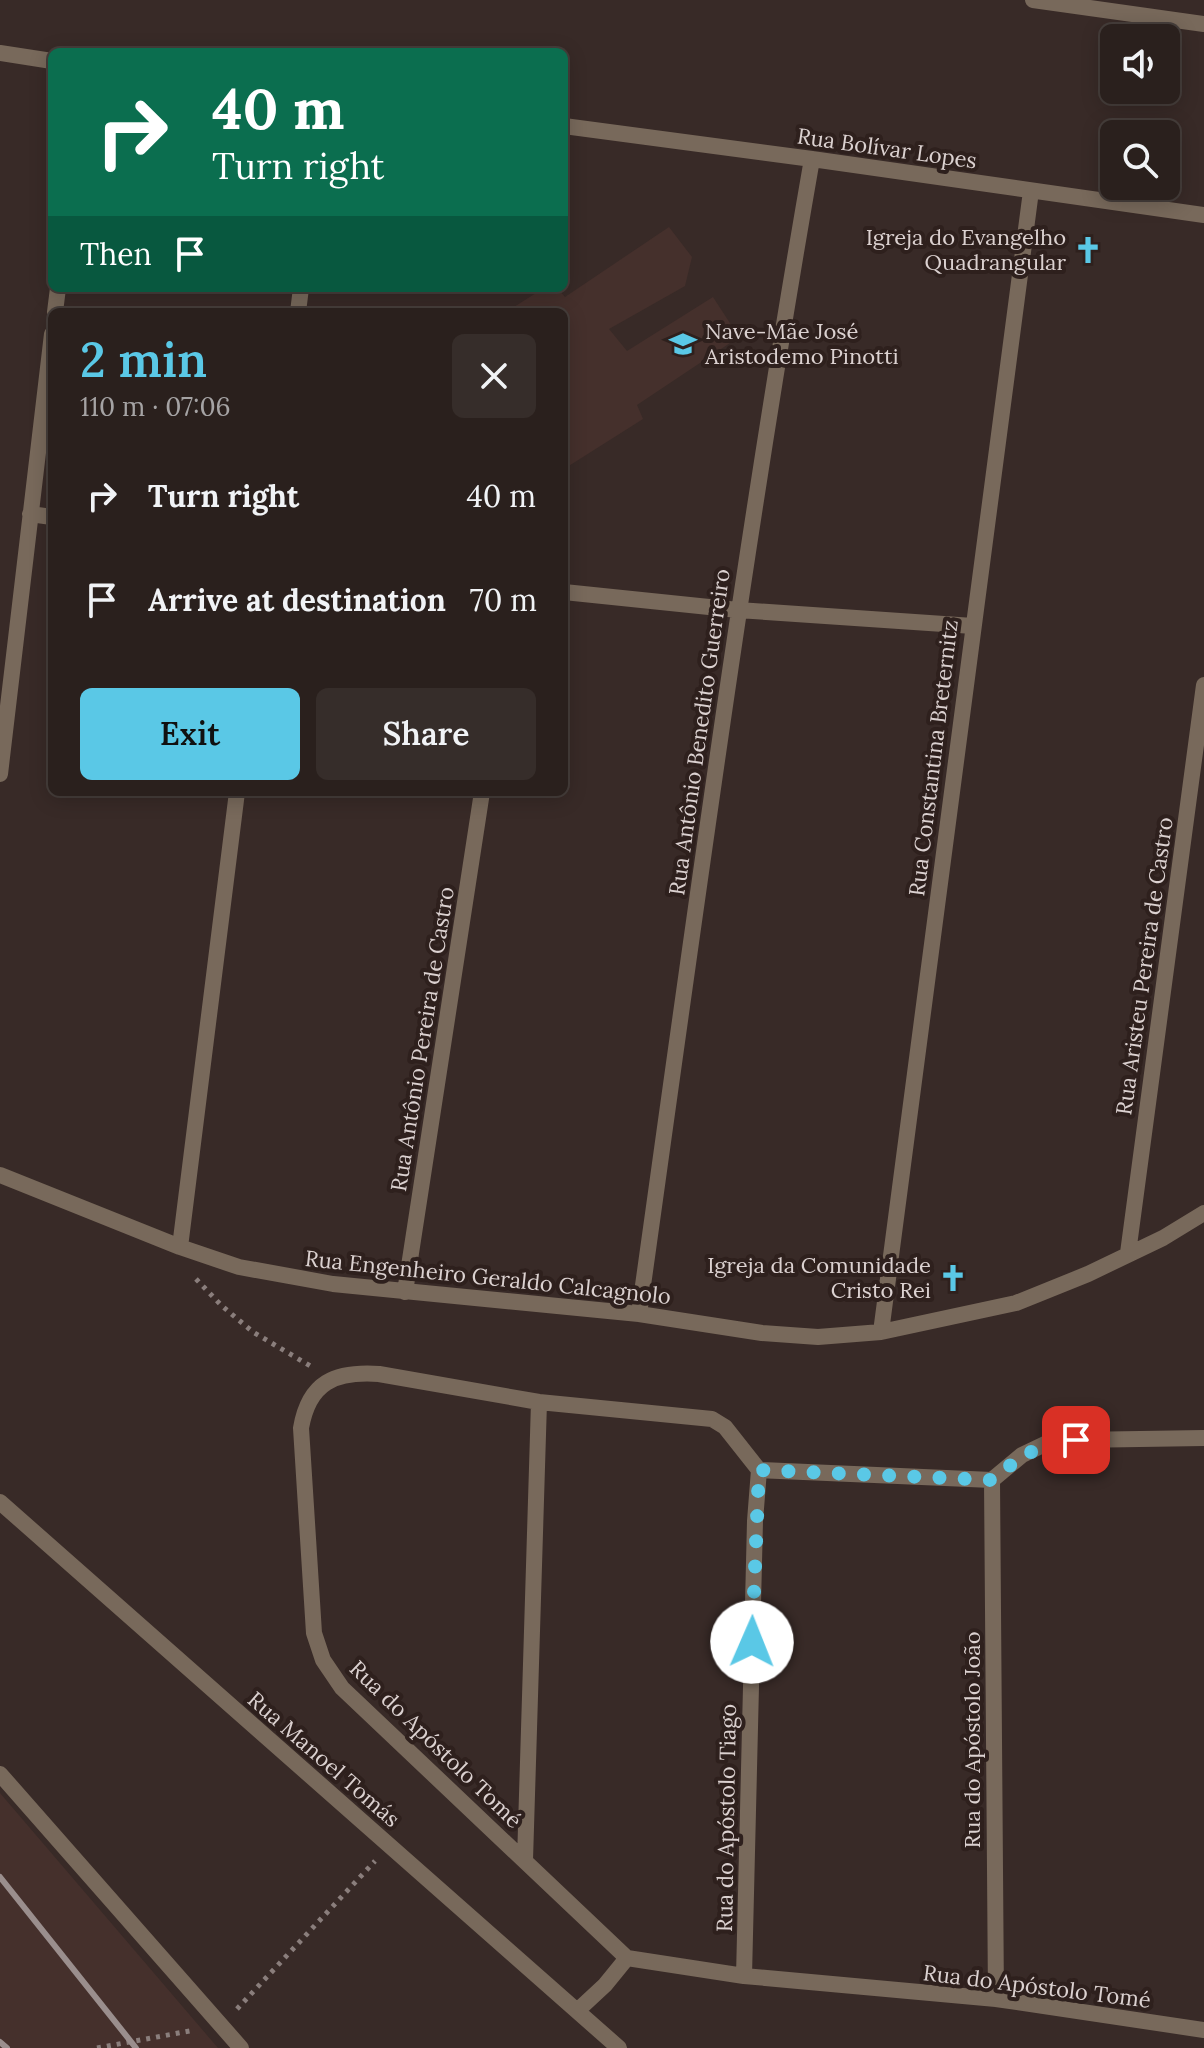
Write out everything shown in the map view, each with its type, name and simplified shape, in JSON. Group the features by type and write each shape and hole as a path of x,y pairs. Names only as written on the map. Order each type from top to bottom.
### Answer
{"street":[{"path":"1033,0 1204,24"},
{"path":"0,53 48,60"},
{"name":"Rua Bolívar Lopes","path":"568,127 1204,215"},
{"name":"Rua Antônio Benedito Guerreiro","path":"639,1314 738,610 770,399 812,159"},
{"name":"Rua Constantina Breternitz","path":"881,1332 1031,191"},
{"path":"0,774 48,367"},
{"path":"30,514 48,516"},
{"path":"568,592 738,610 973,626"},
{"name":"Rua Aristeu Pereira de Castro","path":"1128,1253 1204,685"},
{"path":"180,1247 236,796"},
{"name":"Rua Antônio Pereira de Castro","path":"405,1292 481,796"},
{"name":"Rua Engenheiro Geraldo Calcagnolo","path":"0,1175 180,1247 239,1267 333,1284 639,1314 762,1333 818,1337 881,1332 1016,1303 1088,1274 1163,1238 1204,1213"},
{"path":"329,1379 354,1372 379,1374 539,1402 712,1419 733,1436 759,1470 992,1480 1022,1455 1045,1444 1076,1440 1204,1438"},
{"name":"Rua do Apóstolo Tomé","path":"329,1379 309,1398 301,1428 314,1633 323,1660 342,1688 627,1958 744,1976 996,1999 1204,2030"},
{"path":"525,1860 539,1402"},
{"name":"Rua do Apóstolo Tiago","path":"744,1976 755,1521 759,1470"},
{"name":"Rua do Apóstolo João","path":"992,1480 996,1999"},
{"name":"Rua Manoel Tomás","path":"0,1502 619,2048"},
{"path":"0,1774 241,2048"},
{"path":"577,2011 605,1985 627,1958"}],"path":[{"path":"180,1247 196,1280 222,1306 253,1332 329,1379"},
{"path":"97,2048 222,2025 390,1846"}],"shaded area":[{"name":"Nave-Mãe José Aristodemo Pinotti","path":"669,227 692,257 685,286 609,329 627,351 713,297 739,337 637,405 643,419 568,466 568,308 512,308 538,292 561,292 565,297"},
{"path":"0,1793 218,2048 0,2048"}],"railway":[{"path":"0,1877 136,2048"},
{"path":"0,2042 7,2048"}],"place":[{"name":"Igreja do Evangelho Quadrangular","path":"1088,250"},
{"name":"Nave-Mãe José Aristodemo Pinotti","path":"683,344"},
{"name":"Igreja da Comunidade Cristo Rei","path":"953,1278"}],"route":[{"path":"752,1642 759,1470 992,1480 1022,1455 1045,1444 1076,1440"}]}
